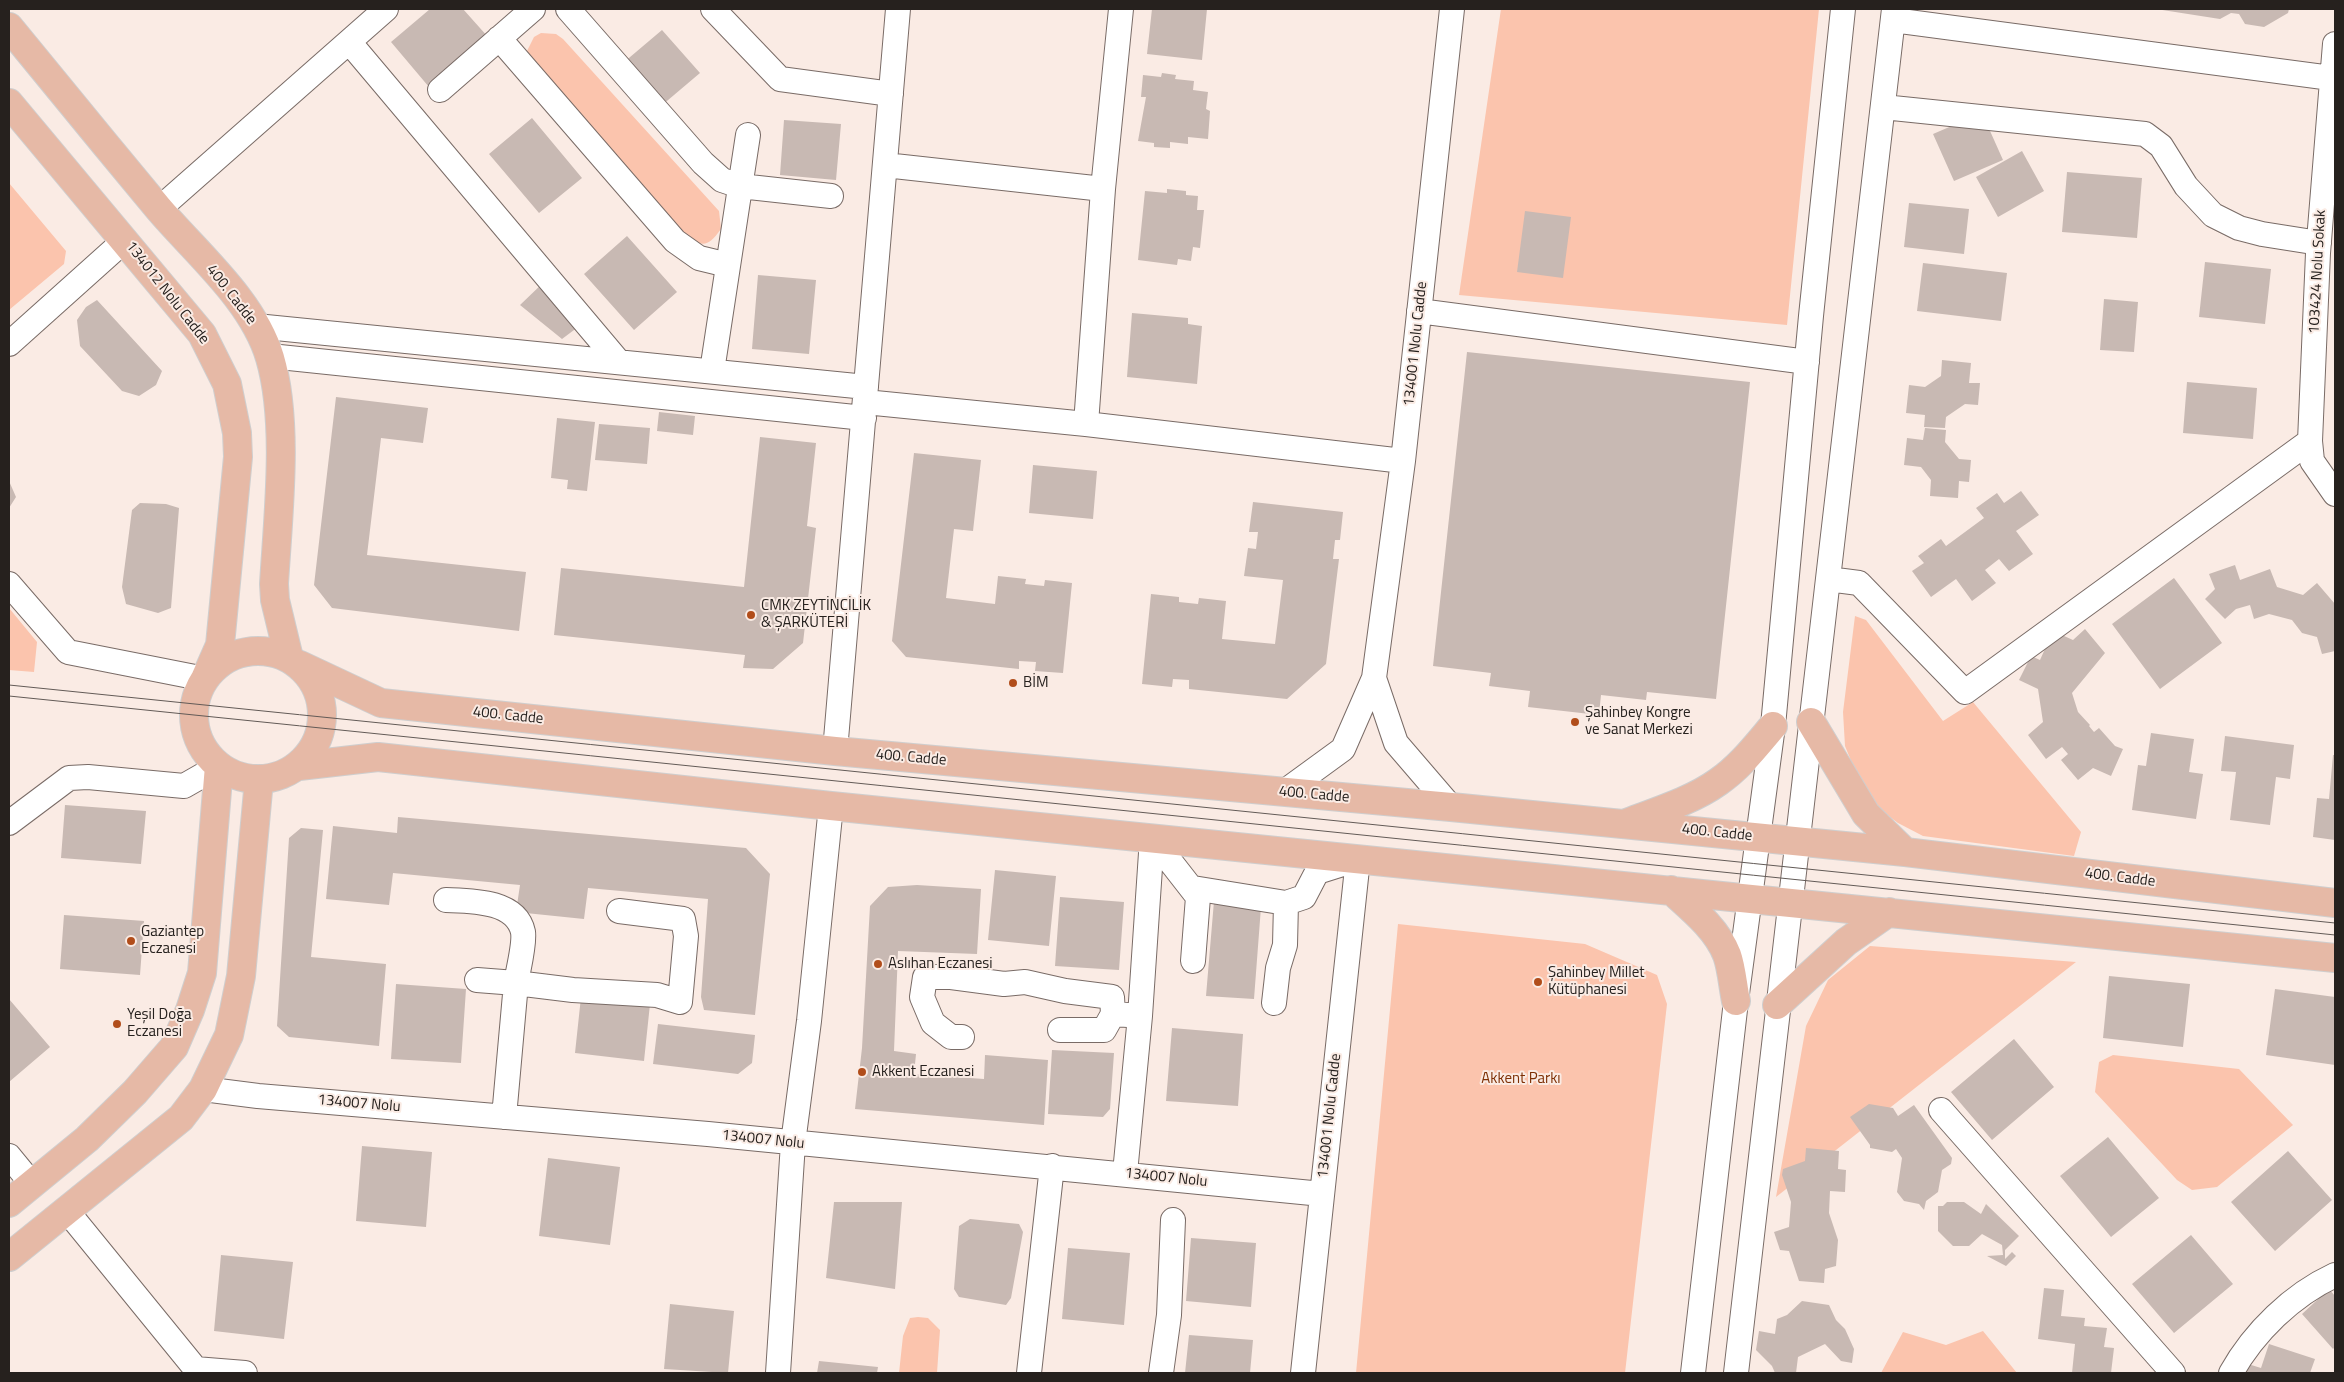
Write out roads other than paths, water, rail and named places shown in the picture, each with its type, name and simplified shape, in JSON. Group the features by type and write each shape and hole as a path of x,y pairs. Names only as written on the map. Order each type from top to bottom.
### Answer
{"main road":[{"name":"400. Cadde","path":"9,26 159,209 240,302 256,326 270,356 277,387 280,420 275,600 294,662 382,703 835,751 1451,806 1905,852 2335,903"},
{"name":"134012 Nolu Cadde","path":"11,110 125,240 202,334 227,384 234,415 238,457 228,580 220,645 205,679"},
{"path":"299,766 312,752 320,735 323,717 321,697 313,680 294,662 271,652 252,651 233,656 217,665 205,679 195,704 194,715 197,735 206,753 219,766 238,776 259,780 271,779 299,766 378,757 831,806 2335,958"},
{"path":"1811,722 1866,814 1905,852"},
{"path":"1624,824 1673,806 1717,783 1739,765 1773,726"},
{"path":"9,1203 87,1139 135,1092 174,1047 190,1010 202,973 219,766"},
{"path":"9,1257 181,1118 204,1089 229,1035 241,976 259,780"},
{"path":"1671,890 1710,928 1721,944 1727,956 1736,1001"},
{"path":"1777,1005 1846,942 1889,912"}],"street":[{"path":"159,209 350,43 386,9"},
{"path":"440,90 533,9"},
{"path":"568,9 703,163 722,180 740,186 831,196"},
{"path":"713,9 780,79 891,94"},
{"path":"835,751 898,9"},
{"path":"1086,424 1103,189 1121,9"},
{"name":"134001 Nolu Cadde","path":"1284,792 1343,749 1374,678 1403,461 1452,9"},
{"path":"1693,1373 1736,1001 1773,726 1807,362 1843,9"},
{"path":"1736,1373 1777,1005 1799,842 1811,722 1894,14 2331,78"},
{"path":"499,38 676,241 699,258 728,265"},
{"path":"350,43 618,361"},
{"name":"103424 Nolu Sokak","path":"2335,44 2331,78 2324,250 2310,442 2312,460 2335,494"},
{"path":"1883,107 2145,134 2161,146 2186,186 2212,215 2239,228 2324,250"},
{"path":"712,371 748,135"},
{"path":"885,165 1103,189"},
{"path":"9,344 125,240"},
{"path":"1419,311 1807,362"},
{"path":"256,326 712,371 865,403"},
{"path":"270,356 865,403 1086,424 1403,461"},
{"path":"1828,579 1859,583 1965,692 2310,442"},
{"path":"9,584 68,652 205,679"},
{"name":"134001 Nolu Cadde","path":"1374,678 1396,743 1451,806"},
{"path":"9,823 69,778 88,777 184,786 219,766"},
{"path":"778,1373 792,1143 809,1022 831,806"},
{"path":"1152,838 1193,888 1198,897 1193,961"},
{"path":"1125,1173 1140,1016 1152,838"},
{"path":"1193,888 1286,903 1304,896 1317,872 1358,859"},
{"name":"134001 Nolu Cadde","path":"1303,1373 1358,859"},
{"path":"446,900 469,901 505,908 517,922 523,933 516,983 504,1117"},
{"path":"1274,1002 1278,968 1285,945 1286,903"},
{"path":"477,980 572,990 657,995 680,1002 686,936 683,919 619,911"},
{"path":"962,1037 951,1037 933,1023 922,997 925,976 950,977 1004,984 1025,982 1065,991 1112,997 1113,1014 1104,1030 1060,1030"},
{"path":"1113,1014 1140,1016"},
{"name":"134007 Nolu","path":"204,1089 258,1096 1052,1166 1322,1194"},
{"path":"1941,1110 2173,1373"},
{"path":"9,1156 32,1184"},
{"path":"1029,1373 1052,1166"},
{"path":"66,1210 197,1371 245,1373"},
{"path":"1161,1373 1169,1315 1173,1220"},
{"path":"2231,1373 2256,1336 2278,1314 2302,1295 2335,1275"}],"tram line":[{"path":"9,685 2335,923"},
{"path":"9,696 2335,935"}],"place":[{"name":"CMK ZEYTİNCİLİK & ŞARKÜTERİ","path":"751,615"},
{"name":"BİM","path":"1013,683"},
{"name":"Şahinbey Kongre ve Sanat Merkezi","path":"1575,722"},
{"name":"Gaziantep Eczanesi","path":"131,941"},
{"name":"Aslıhan Eczanesi","path":"878,964"},
{"name":"Şahinbey Millet Kütüphanesi","path":"1538,982"},
{"name":"Yeşil Doğa Eczanesi","path":"117,1024"},
{"name":"Akkent Eczanesi","path":"862,1072"}],"park label":[{"name":"Akkent Parkı","path":"1521,1079"}]}
